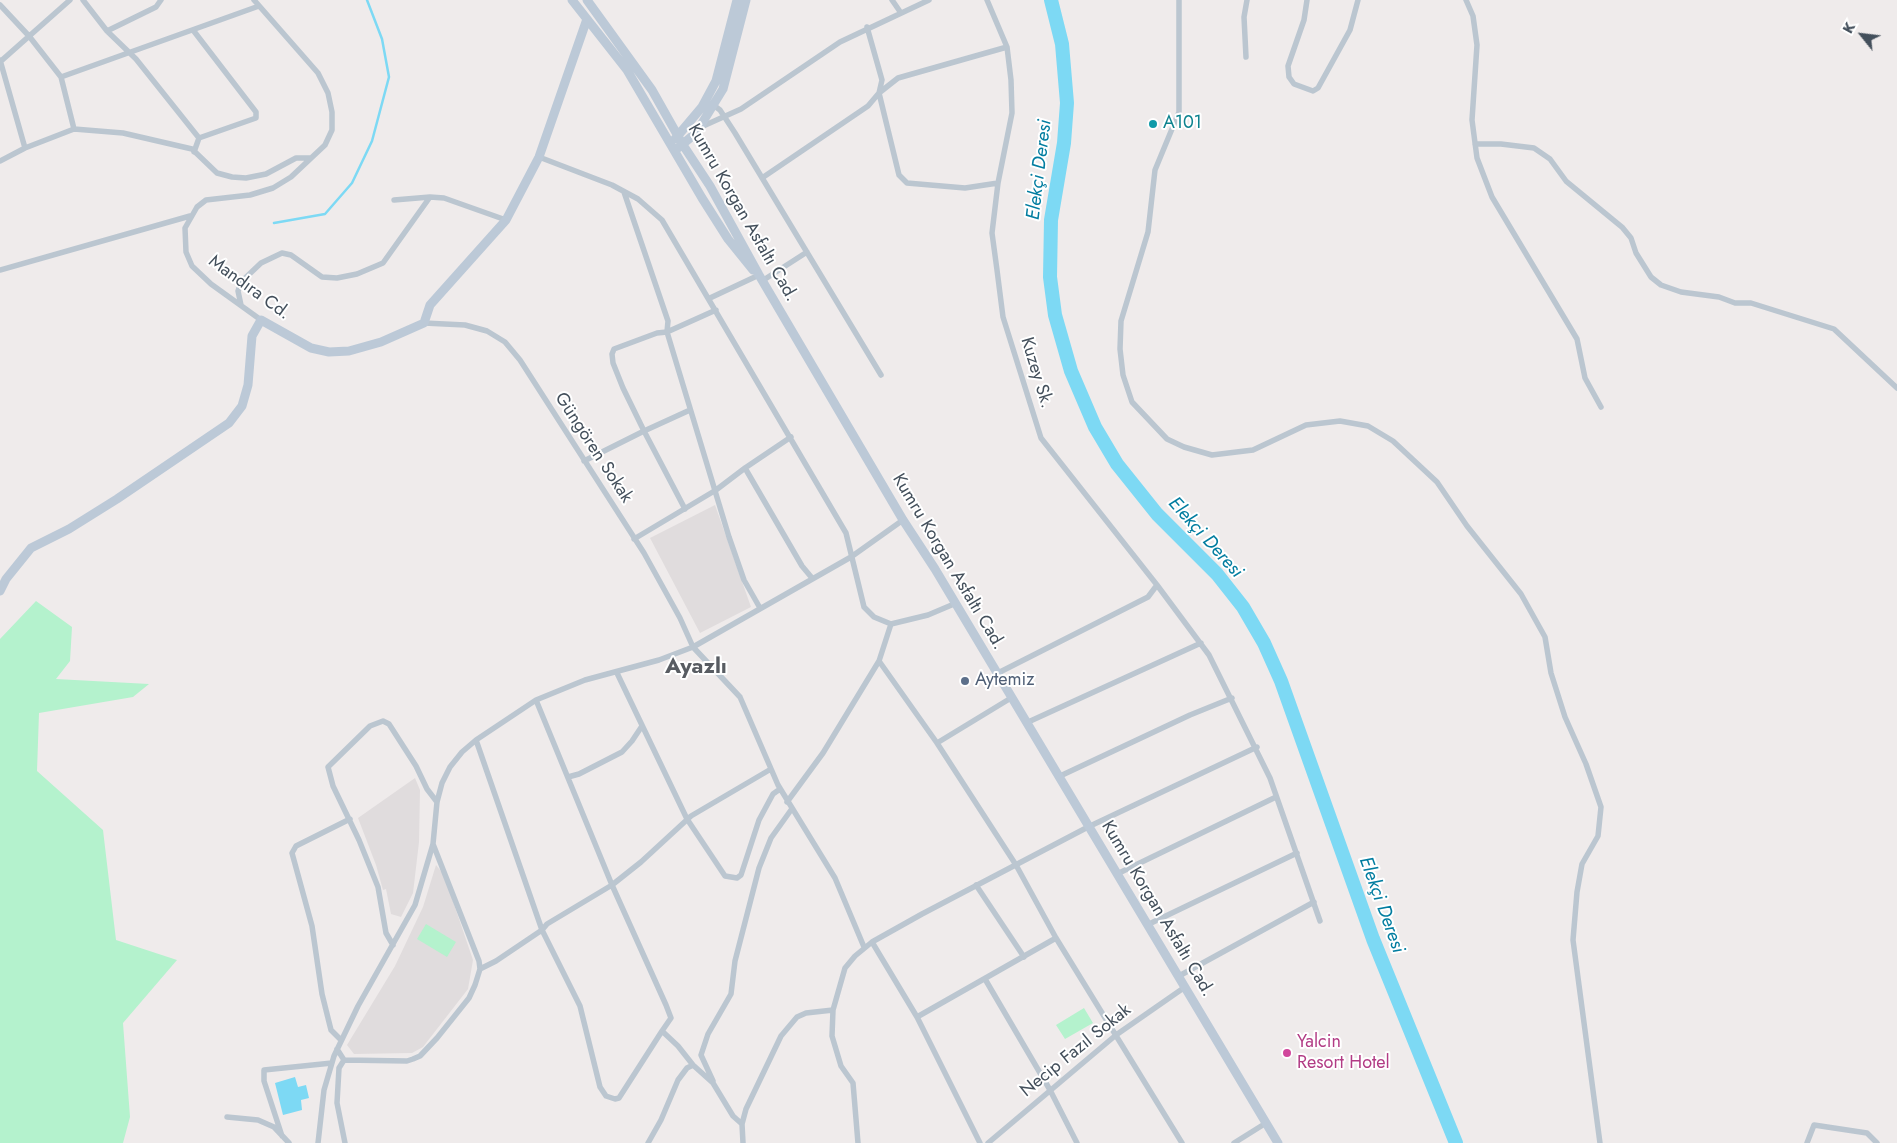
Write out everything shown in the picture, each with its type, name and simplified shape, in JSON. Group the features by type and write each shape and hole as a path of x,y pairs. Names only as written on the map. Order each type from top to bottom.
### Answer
{"main road":[{"path":"572,0 627,70 671,148 728,239 760,278"},
{"name":"Kumru Korgan Asfaltı Cad.","path":"587,0 652,90 682,146 720,202 760,278 903,520 1118,874 1147,926 1179,976 1278,1143"},
{"path":"671,148 707,99 716,81 737,0"},
{"path":"671,148 682,146 701,127 715,106 723,89 746,0"},
{"path":"732,17 742,19"},
{"path":"424,323 430,305 506,220 539,157 587,19"},
{"path":"0,591 6,579 31,548 117,500 229,423 242,406 248,385 252,336 261,320"},
{"name":"Mandıra Cd.","path":"261,320 311,348 329,352 349,351 381,342 424,323"}],"street":[{"path":"25,148 0,61 70,0"},
{"path":"83,0 107,31 128,53 199,138"},
{"path":"107,31 156,7 161,0"},
{"path":"0,270 190,216 206,200 250,194 273,188 291,177 326,145 332,130 328,93 318,73 254,0"},
{"path":"892,0 901,13"},
{"path":"701,127 742,108 840,42 867,27 929,0"},
{"name":"Kuzey Sk.","path":"987,0 1007,48 1012,113 998,182 992,233 1003,317 1041,438 1158,585 1201,643 1257,747 1297,853 1320,921"},
{"path":"1179,0 1178,112 1155,170 1148,232 1121,321 1120,349 1123,375 1132,402 1167,439 1184,447 1212,455 1253,450 1306,425 1340,421 1368,426 1393,441 1437,482 1467,526 1521,594 1546,637 1551,673 1565,717 1586,764 1601,807 1598,836 1582,864 1577,892 1573,940 1600,1143"},
{"path":"1246,57 1244,16 1247,0"},
{"path":"1307,0 1304,20 1288,66 1288,77 1294,84 1313,91 1318,88 1350,30 1358,0"},
{"path":"1466,0 1473,16 1477,45 1472,120 1477,158 1492,197 1577,339 1585,378 1601,407"},
{"path":"0,5 30,36 61,77 74,129"},
{"path":"61,77 259,6"},
{"path":"867,27 882,80 879,93 899,175 907,183 965,188 998,182"},
{"path":"193,30 256,112 256,118 199,138"},
{"path":"762,178 868,106 879,93 898,78 1007,48"},
{"path":"707,99 724,117 881,375"},
{"path":"0,161 25,148 74,129 123,133 192,149 216,172 232,177 246,178 266,174 296,158 311,158"},
{"path":"194,152 199,138"},
{"path":"1475,144 1501,144 1534,148 1550,159 1566,181 1622,226 1631,238 1636,253 1651,277 1661,285 1680,292 1719,297 1735,303 1751,303 1834,329 1897,388"},
{"path":"539,157 638,199 662,220 710,298 846,533 864,607 874,617 891,624 928,615 954,604"},
{"path":"624,192 668,321 667,332 744,580 760,608"},
{"path":"394,200 430,197 444,198 506,220"},
{"path":"239,303 238,292 241,282 261,263 282,253 291,255 322,277 336,278 357,274 383,263 430,197"},
{"name":"Mandıra Cd.","path":"190,216 185,228 186,252 192,266 211,284 261,320"},
{"path":"710,298 760,278 807,252"},
{"path":"685,509 622,388 612,354 614,350 657,333 667,332 716,310"},
{"name":"Güngören Sokak","path":"424,323 465,325 487,331 505,342 520,360 634,539 680,618 693,647 740,697 771,770 791,810 835,878 864,948"},
{"path":"584,461 690,410"},
{"path":"634,539 716,490 791,437"},
{"path":"745,468 802,566 812,578"},
{"path":"318,1143 324,1090 332,1063 341,1040 415,905 433,844 437,802 442,783 450,767 476,740 536,700 585,680 616,673 693,647 851,557 903,520"},
{"path":"996,674 1148,597 1158,585"},
{"path":"787,802 823,753 879,661 891,624"},
{"path":"1026,723 1201,643"},
{"path":"879,661 936,743 1016,865 1056,938 1182,1143"},
{"path":"616,673 687,819 725,876 738,878 745,868 758,820 773,794 780,789"},
{"path":"936,743 1011,698"},
{"path":"1058,777 1190,715 1232,698"},
{"path":"476,740 542,930 580,1006 600,1087 606,1096 615,1100 619,1098 671,1018 612,884 536,700"},
{"path":"393,945 386,933 378,887 350,819 333,786 328,767 370,726 378,722 388,724 416,766 427,789 437,802"},
{"path":"568,777 579,774 622,752 642,726"},
{"path":"858,1143 853,1084 842,1066 832,1036 833,1010 845,968 864,948 976,885 1088,826 1257,747"},
{"path":"480,969 496,961 542,930 547,924 612,884 641,862 687,819 771,770"},
{"path":"1118,874 1276,797"},
{"path":"742,1124 733,1116 701,1055 708,1034 731,994 735,961 759,868 771,838 791,810"},
{"path":"341,1040 331,1030 322,994 312,926 292,853 296,846 350,819"},
{"path":"344,1060 407,1061 420,1056 469,998 480,969 433,844"},
{"path":"1147,926 1297,853"},
{"path":"976,885 1024,957"},
{"path":"1179,976 1314,902"},
{"path":"917,1016 1056,938"},
{"path":"872,942 917,1016 980,1143"},
{"path":"985,979 1050,1090 1077,1143"},
{"name":"Necip Fazıl Sokak","path":"988,1143 1116,1035 1185,987"},
{"path":"742,1143 742,1124 781,1036 790,1023 806,1013 833,1010"},
{"path":"662,1031 678,1046 692,1065 714,1083"},
{"path":"337,1050 344,1060"},
{"path":"344,1060 339,1068 337,1103 345,1143"},
{"path":"282,1136 264,1081 264,1070 332,1063"},
{"path":"648,1143 678,1080 687,1068 692,1065"},
{"path":"227,1117 258,1120 274,1127 289,1143"},
{"path":"1234,1143 1266,1123"},
{"path":"1808,1143 1814,1124 1866,1133 1877,1143"}],"shaded area":[{"path":"715,505 751,607 700,633 650,538"},
{"path":"415,778 420,790 419,842 413,893 401,917 391,914 386,889 383,890 376,865 358,818"},
{"path":"436,865 444,875 473,960 468,989 423,1047 412,1053 354,1054 347,1045 395,966 423,907"}],"green space":[{"path":"36,601 72,627 70,661 56,679 149,684 133,697 39,713 37,771 103,830 116,940 177,960 123,1023 130,1117 123,1143 0,1143 0,639"},
{"path":"426,924 456,942 447,957 417,939"},
{"path":"1084,1008 1093,1023 1065,1039 1056,1025"}],"water":[{"path":"295,1077 298,1087 306,1085 309,1098 301,1100 302,1110 283,1115 275,1083"}],"waterway":[{"path":"274,223 325,214 352,183 372,141 389,77 382,39 367,0"},
{"name":"Elekçi Deresi","path":"1051,0 1062,44 1067,103 1064,143 1051,220 1050,277 1055,315 1071,371 1095,427 1117,464 1157,514 1217,574 1243,607 1264,643 1281,681 1373,939 1456,1143"}],"place":[{"name":"A101","path":"1153,124"},
{"name":"Aytemiz","path":"965,681"},
{"name":"Yalcin Resort Hotel","path":"1287,1053"}],"district":[{"name":"Ayazlı","path":"696,668"}]}
